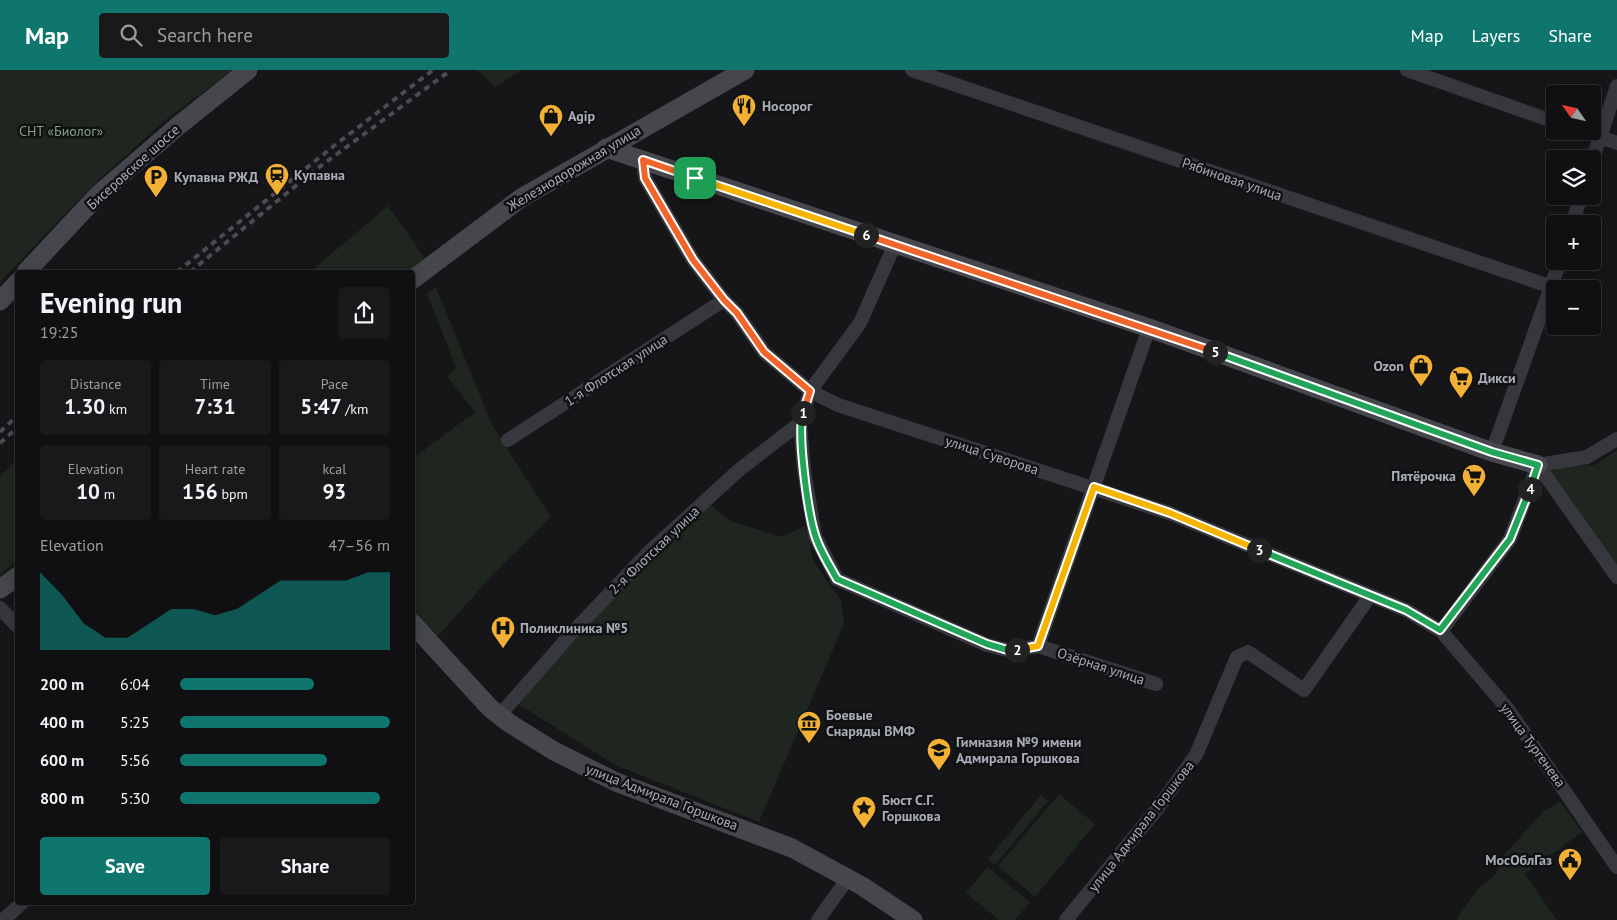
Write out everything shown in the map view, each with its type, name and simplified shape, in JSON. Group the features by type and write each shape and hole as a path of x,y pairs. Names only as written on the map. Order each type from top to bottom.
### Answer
{"street":[{"name":"Бисеровское шоссе","path":"28,270 98,195 178,126 248,70"},
{"name":"Железнодорожная улица","path":"415,278 521,198 745,70"},
{"name":"Рябиновая улица","path":"912,70 1546,286"},
{"path":"1407,70 1546,119"},
{"path":"1601,135 1617,86"},
{"path":"1601,138 1617,143"},
{"path":"606,148 1149,328 1492,452 1538,465 1587,458 1617,439"},
{"name":"улица Суворова","path":"643,160 645,178 693,260 724,300 737,313 764,352 810,391 838,405 1170,513 1406,610 1440,630"},
{"name":"Озёрная улица","path":"895,244 860,323 810,391 800,423 804,470 815,536 824,557 837,579 987,644 1011,651 1038,646 1156,684"},
{"path":"0,301 15,285"},
{"name":"1-я Флотская улица","path":"508,440 724,300"},
{"path":"1492,452 1546,304"},
{"path":"1038,646 1149,328"},
{"name":"2-я Флотская улица","path":"499,716 552,654 648,553 739,470 800,423"},
{"path":"1538,465 1617,577"},
{"path":"1440,630 1510,539 1538,465"},
{"path":"0,589 15,578"},
{"name":"улица Адмирала Горшкова","path":"1066,920 1157,809 1192,761 1202,744 1237,657 1248,652 1304,690 1370,596"},
{"path":"0,608 15,624"},
{"name":"улица Адмирала Горшкова","path":"415,626 499,716 554,751 596,773 781,843 848,878 913,920"},
{"name":"улица Тургенева","path":"1440,630 1507,708 1617,867"},
{"path":"818,920 848,878"},
{"path":"3,920 20,905"}],"green space":[{"name":"СНТ «Биолог»","path":"0,70 233,70 164,121 91,187 0,282"},
{"path":"477,70 522,70 495,87"},
{"path":"388,206 430,265 415,271 312,270"},
{"path":"436,287 492,425 551,517 493,574 441,633 430,642 415,625 415,457 475,412 447,376 456,368 427,293"},
{"path":"1617,450 1617,571 1548,471 1568,466 1595,465"},
{"path":"15,461 15,562 0,576 0,477"},
{"path":"705,501 731,521 782,537 805,526 814,562 841,600 844,624 759,822 615,765 512,700"},
{"path":"1059,794 1095,824 1035,897 998,866"},
{"path":"1041,795 1048,801 995,865 988,859"},
{"path":"1560,801 1582,832 1525,874 1557,920 1456,920 1479,887 1495,875 1502,857 1543,812"},
{"path":"987,867 1030,902 1015,920 999,920 966,893"}],"railway":[{"path":"179,270 335,145 433,70"},
{"path":"192,270 314,171 451,70"},
{"path":"0,432 15,418"},
{"path":"0,443 15,430"}],"place":[{"name":"Носорог","path":"744,127"},
{"name":"Agip","path":"551,137"},
{"name":"Купавна","path":"277,196"},
{"name":"Купавна РЖД","path":"156,198"},
{"name":"Ozon","path":"1421,387"},
{"name":"Дикси","path":"1461,399"},
{"name":"Пятёрочка","path":"1474,497"},
{"name":"Поликлиника №5","path":"503,649"},
{"name":"Боевые Снаряды ВМФ","path":"809,744"},
{"name":"Гимназия №9 имени Адмирала Горшкова","path":"939,771"},
{"name":"Бюст С.Г. Горшкова","path":"864,829"},
{"name":"МосОблГаз","path":"1570,881"}],"route":[{"path":"643,160 695,178 1149,328 1492,452 1538,465 1510,539 1440,630 1406,610 1170,513 1094,487 1038,646 1011,651 987,644 837,579 824,557 815,536 804,470 800,423 810,391 764,352 737,313 724,300 693,260 645,178 643,160"}]}
